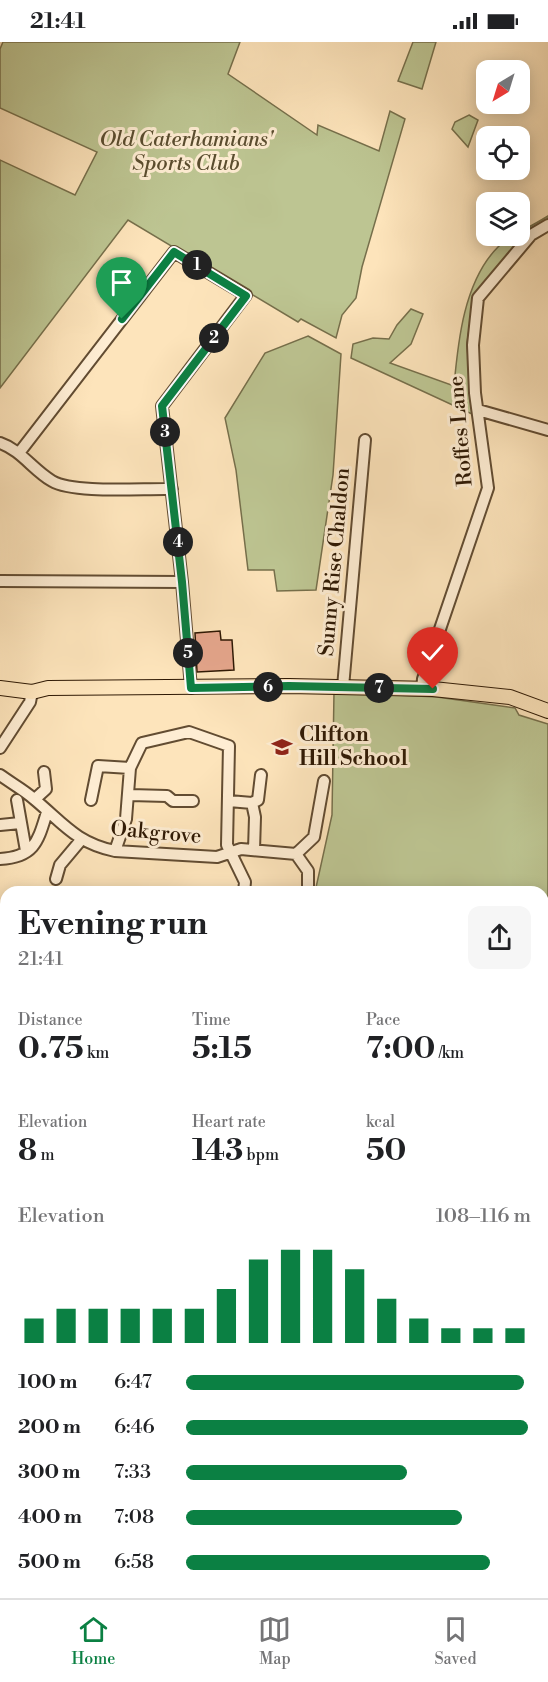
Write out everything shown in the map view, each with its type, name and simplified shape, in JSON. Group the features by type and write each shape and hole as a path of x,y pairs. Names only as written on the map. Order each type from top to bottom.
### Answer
{"main road":[{"path":"0,688 32,692 48,688 422,688 510,698 548,711"}],"street":[{"name":"Roffes Lane","path":"422,688 423,679 488,488 478,410 473,345 478,298 531,235 548,226"},
{"path":"19,453 174,252 246,296 162,406 182,582 191,688"},
{"path":"478,410 548,430"},
{"name":"Sunny Rise Chaldon","path":"343,687 365,440"},
{"path":"0,443 19,453 43,475 63,486 172,489"},
{"path":"0,581 182,582"},
{"path":"0,748 30,702 32,692"},
{"path":"115,851 126,819 130,795 128,782 130,768 142,743 189,732 229,746 227,845 245,882 245,886"},
{"path":"91,800 98,766 130,768"},
{"path":"34,799 46,789 44,772"},
{"name":"Oakgrove","path":"0,775 34,799 81,840 98,848 217,857 241,849 296,854"},
{"path":"229,801 252,803 260,795 261,775"},
{"path":"308,886 308,871 296,854 314,837 324,781"},
{"path":"130,795 168,796 173,801 193,801"},
{"path":"17,800 26,851"},
{"path":"252,803 255,817 254,850"},
{"path":"0,859 17,858 38,843 47,812"},
{"path":"0,825 20,823"},
{"path":"57,879 60,866 81,840"}],"green space":[{"name":"Old Caterhamians' Sports Club","path":"3,42 240,42 228,74 317,135 318,125 379,151 390,111 405,119 362,267 356,298 342,315 336,338 301,319 298,322 128,220 0,388 0,160 75,195 97,152 0,108 0,49"},
{"path":"413,42 436,42 422,89 398,81"},
{"path":"469,115 478,120 468,147 452,129 455,122"},
{"path":"548,216 548,223 530,244 530,226"},
{"path":"528,246 472,310 467,343 472,414 351,358 353,344 373,338 389,339 397,325 411,309 423,314 411,344 390,363 454,386 461,331 470,294 477,277 498,247"},
{"path":"308,336 341,354 333,475 316,590 277,591 274,570 248,570 236,470 225,418 265,353"},
{"path":"334,692 437,697 515,708 519,715 548,724 548,886 316,886 332,815"}],"building":[{"path":"220,631 221,640 232,640 234,670 197,672 195,633"}],"place":[{"name":"Clifton Hill School","path":"282,747"}],"route":[{"path":"122,319 174,252 246,296 162,406 182,582 191,688 289,686 433,689"}]}
